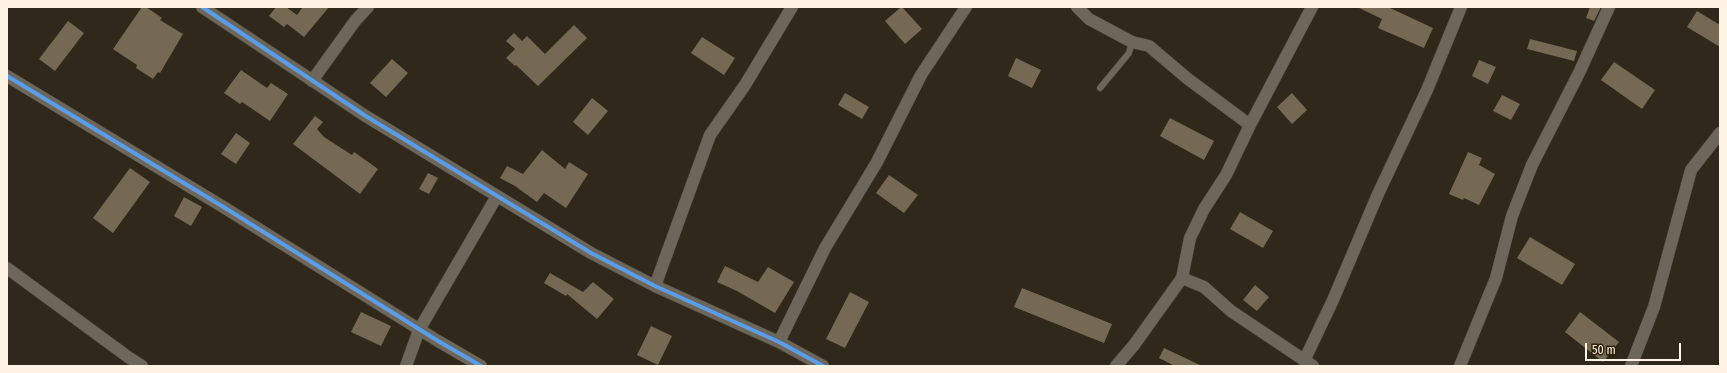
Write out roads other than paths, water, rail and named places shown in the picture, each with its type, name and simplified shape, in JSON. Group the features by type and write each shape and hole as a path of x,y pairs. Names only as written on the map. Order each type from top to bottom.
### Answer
{"street":[{"path":"202,7 364,115 591,253 655,286 779,342 817,365"},
{"path":"312,81 355,21 368,7"},
{"path":"655,286 710,135 745,85 792,7"},
{"path":"779,342 826,248 877,162 921,75 966,7"},
{"path":"1077,7 1089,19 1132,42 1149,46 1188,79 1250,125"},
{"path":"1116,366 1134,345 1182,278 1190,238 1204,209 1226,176 1250,125 1312,7"},
{"path":"1182,278 1204,288 1231,311 1309,363 1333,300 1378,194 1427,90 1461,7"},
{"path":"1460,366 1496,278 1512,216 1532,165 1609,7"},
{"path":"7,76 225,208 419,330 481,366"},
{"path":"1631,366 1654,307 1691,170 1720,133"},
{"path":"406,366 419,330 497,196"},
{"path":"7,268 142,366"}],"lane":[{"path":"1100,88 1129,53 1132,42"}]}
